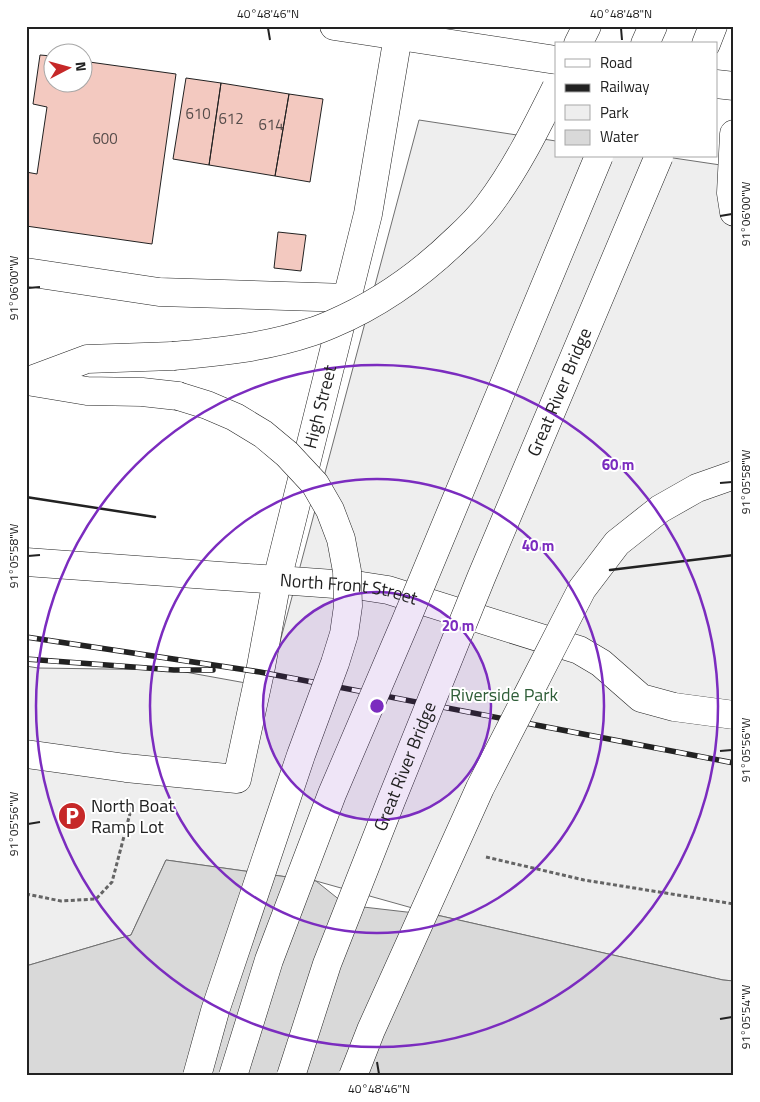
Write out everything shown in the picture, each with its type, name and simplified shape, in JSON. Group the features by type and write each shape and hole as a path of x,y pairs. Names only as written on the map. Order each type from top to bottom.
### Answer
{"main road":[{"path":"334,26 555,60"},
{"path":"579,42 587,26"},
{"path":"647,42 653,26"},
{"path":"707,42 713,26"},
{"name":"High Street","path":"26,754 126,768 237,778 260,672 277,580 368,214 398,36"},
{"path":"718,84 734,86"},
{"path":"27,381 87,359 173,356 222,351 270,343 312,332 352,316 416,275 441,255 487,207 520,158 555,90"},
{"path":"734,134 731,193 734,212"},
{"path":"233,1076 269,960 332,794 598,158"},
{"name":"Great River Bridge","path":"291,1076 327,964 390,801 481,578 657,158"},
{"path":"26,272 159,292 348,298"},
{"path":"27,381 87,391 142,392 178,396 235,417 263,434 288,454 315,484 330,510 341,539 347,571 348,606 344,634 221,992 197,1076"},
{"path":"354,1076 371,1030 480,788 582,588 617,542 660,509 697,488 734,475"},
{"name":"North Front Street","path":"26,562 362,586 388,590 579,650 601,663 642,698 674,707 734,716"}],"green space":[{"name":"Riverside Park","path":"419,120 555,141 555,158 673,158 734,167 734,981 441,916 316,881 166,860 131,935 26,966 26,666 38,668 174,670 268,687"}],"water":[{"path":"166,860 316,881 346,905 441,916 734,981 734,1076 26,1076 26,966 131,935"}],"building":[{"path":"40,55 42,55 42,92 92,92 92,62 176,74 152,244 26,226 26,172 37,174 47,107 33,104"},
{"path":"186,78 221,83 209,165 173,159"},
{"path":"221,83 289,94 275,176 209,165"},
{"path":"289,94 323,99 310,182 275,176"},
{"path":"278,232 306,235 301,271 274,268"}],"railway":[{"path":"26,637 260,672 734,763"},
{"path":"26,659 174,670 213,670"}],"wall":[{"path":"26,497 155,517"},
{"path":"610,570 734,555"}],"place":[{"name":"North Boat Ramp Lot","path":"72,816"}]}
